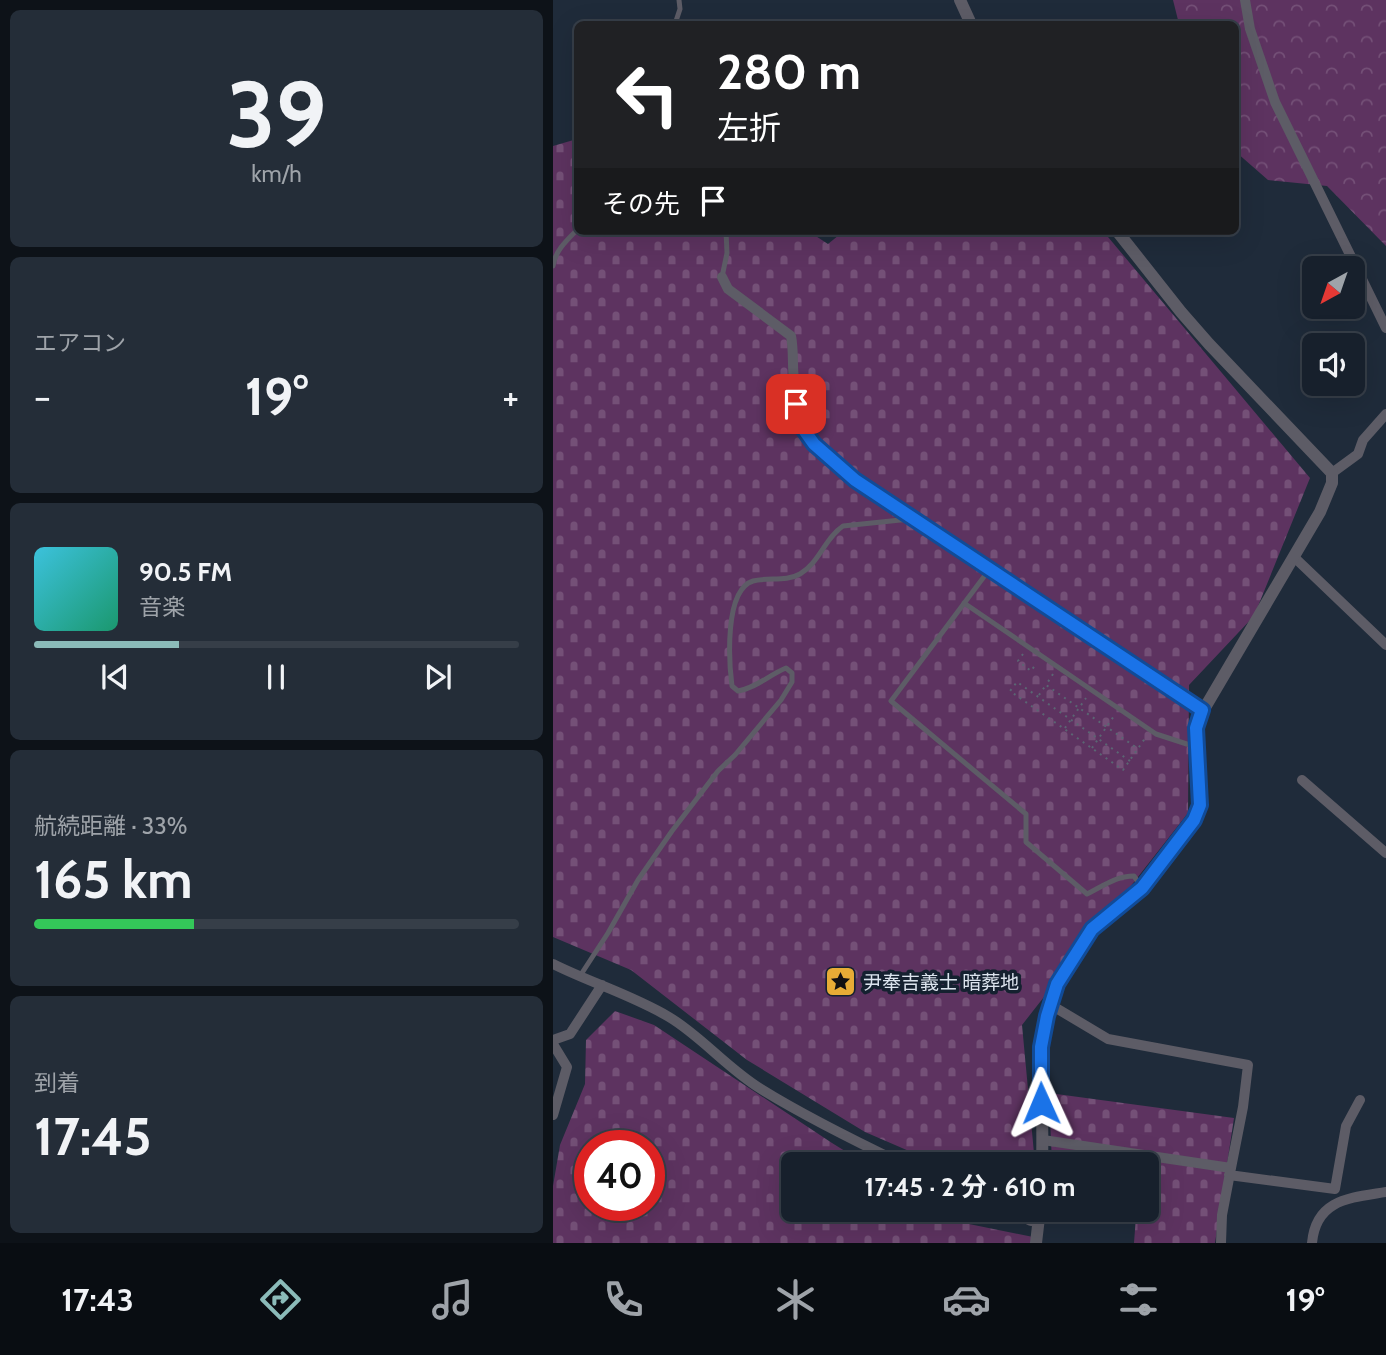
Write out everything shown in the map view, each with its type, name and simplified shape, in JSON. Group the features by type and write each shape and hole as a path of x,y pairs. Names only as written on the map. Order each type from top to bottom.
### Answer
{"street":[{"path":"960,0 970,21"},
{"path":"1245,0 1250,29 1275,102 1386,328"},
{"path":"1042,1152 1041,1047 1057,984 1092,929 1142,888 1194,820 1200,805 1196,728 1202,710 1294,557 1328,496 1332,483 1332,473 1199,333 1120,235"},
{"path":"722,277 728,289 791,336 796,404 804,430 814,444 855,480 1202,710"},
{"path":"1332,473 1358,454 1363,440 1386,414"},
{"path":"1294,557 1386,645"},
{"path":"1302,780 1386,853"},
{"path":"553,964 645,1003 673,1019 762,1090 878,1152"},
{"path":"553,1115 567,1067 553,1042 570,1034 602,985"},
{"path":"1051,1005 1108,1039 1248,1065 1243,1107 1221,1215 1220,1243"},
{"path":"1043,1140 1335,1189 1346,1126 1360,1100"},
{"path":"1312,1243 1313,1231 1322,1214 1334,1204 1345,1198 1386,1192"},
{"path":"1036,1243 1039,1222"}],"lane":[{"path":"676,21 680,9 679,0"},
{"path":"553,267 564,243 574,233"},
{"path":"722,277 727,253 726,235"},
{"path":"580,976 638,880 672,831 718,771 781,700 792,682 792,673 786,668 772,673 749,690 738,691 732,686 732,617 735,600 745,586 752,582 784,579 799,574 809,567 834,532 843,526 912,519"},
{"path":"989,569 891,701 1026,814 1026,842 1087,894 1117,877 1126,876 1134,876 1142,888"},
{"path":"964,603 1151,730 1196,747"}],"path":[{"path":"1024,654 1037,663 1031,671 1018,661 1028,648"},
{"path":"1038,696 1058,668"},
{"path":"1130,761 1017,682 1010,691 1123,770 1130,761 1151,730"},
{"path":"1046,685 1138,749"},
{"path":"1064,729 1091,690"},
{"path":"1092,748 1119,709"}],"green space":[{"path":"1173,0 1386,0 1386,246 1327,186 1268,180 1239,155 1239,21 1178,21"},
{"path":"574,140 574,235 814,235 828,244 839,235 1106,235 1310,478 1254,616 1189,685 1188,813 1022,1025 1034,1152 911,1152 865,1132 747,1060 631,970 553,937 553,146"},
{"path":"615,1011 654,1025 847,1152 781,1152 781,1222 966,1222 1038,1238 1034,1243 553,1243 553,1186 560,1145 585,1084 586,1040"},
{"path":"1049,1093 1234,1118 1215,1243 1134,1243 1136,1222 1159,1222 1159,1152 1051,1152"}],"place":[{"name":"尹奉吉義士 暗葬地","path":"840,982"}],"route":[{"path":"796,404 804,430 814,444 855,480 1202,710 1196,728 1200,805 1194,820 1142,888 1092,929 1057,984 1041,1047 1041,1103"}]}
